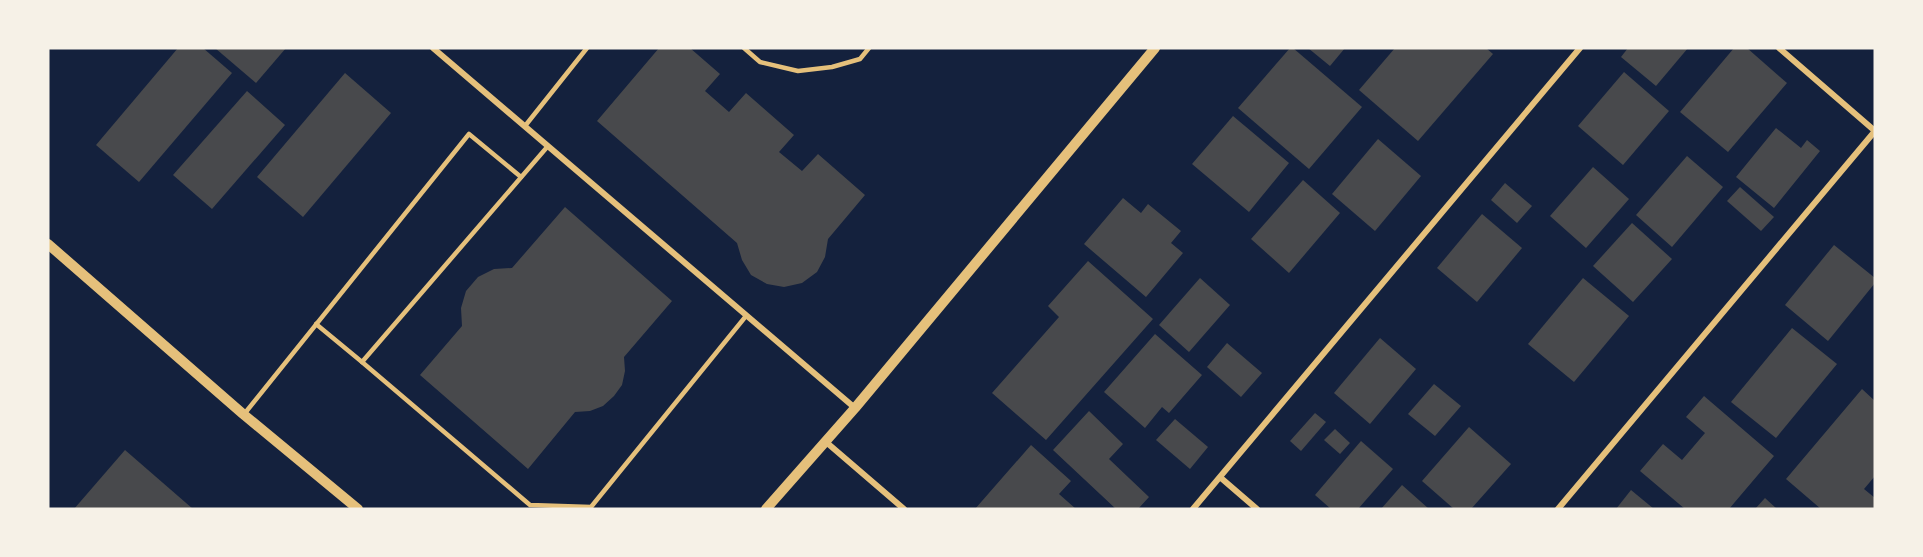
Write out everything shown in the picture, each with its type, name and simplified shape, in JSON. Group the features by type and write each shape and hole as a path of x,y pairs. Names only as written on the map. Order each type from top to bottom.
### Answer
{"street":[{"path":"433,48 855,408"},
{"path":"766,509 855,408 1155,48"},
{"path":"1193,509 1580,48"},
{"path":"1558,509 1875,131 1779,48"},
{"path":"48,244 243,414 358,509"},
{"path":"826,442 904,509"},
{"path":"1221,478 1257,509"}],"lane":[{"path":"525,126 587,48"},
{"path":"744,48 760,62 798,71 832,67 860,59 869,48"},
{"path":"243,414 469,134 521,177"},
{"path":"362,362 548,146"},
{"path":"316,324 531,505 591,507 746,316"}],"building":[{"path":"178,48 203,48 232,73 139,182 96,145"},
{"path":"215,48 286,48 256,83"},
{"path":"659,48 690,48 720,74 705,91 729,112 746,93 794,135 779,152 802,171 818,154 865,195 828,239 825,257 817,272 802,283 784,287 767,284 751,275 742,260 737,243 597,121"},
{"path":"1290,48 1293,48 1362,107 1309,169 1238,108"},
{"path":"1308,48 1345,48 1330,66"},
{"path":"1395,48 1486,48 1493,54 1418,141 1359,90"},
{"path":"1628,48 1688,48 1656,86 1621,57"},
{"path":"1734,48 1747,48 1787,83 1728,152 1680,112"},
{"path":"1624,72 1669,111 1623,165 1578,126"},
{"path":"345,73 391,113 303,217 257,177"},
{"path":"247,91 285,125 212,209 173,175"},
{"path":"1233,116 1289,163 1249,212 1192,164"},
{"path":"1776,128 1801,148 1807,140 1820,151 1774,208 1736,177"},
{"path":"1378,139 1421,176 1375,231 1332,194"},
{"path":"1687,156 1723,187 1672,247 1636,215"},
{"path":"1593,167 1629,199 1586,248 1550,216"},
{"path":"1303,180 1340,213 1289,273 1251,239"},
{"path":"1505,183 1532,206 1517,223 1491,200"},
{"path":"1740,187 1774,217 1761,231 1727,201"},
{"path":"1123,198 1141,213 1148,204 1181,231 1171,243 1183,253 1146,297 1084,244"},
{"path":"565,207 672,301 624,357 625,371 622,385 614,396 603,406 590,411 575,412 528,469 420,375 462,326 461,308 466,291 478,277 494,269 512,268"},
{"path":"1482,214 1522,248 1477,302 1437,268"},
{"path":"1632,223 1672,259 1633,302 1593,266"},
{"path":"1834,245 1875,278 1875,283 1828,341 1785,305"},
{"path":"1088,261 1153,319 1046,440 992,393 1059,317 1048,306"},
{"path":"1200,278 1230,305 1189,352 1159,325"},
{"path":"1583,278 1629,316 1574,382 1528,344"},
{"path":"1792,328 1837,364 1776,438 1731,402"},
{"path":"1155,334 1202,375 1169,413 1162,407 1145,428 1104,392"},
{"path":"1380,338 1416,369 1370,424 1334,393"},
{"path":"1227,343 1262,373 1241,397 1207,367"},
{"path":"1434,384 1461,406 1435,436 1408,414"},
{"path":"1862,389 1875,401 1875,476 1864,489 1875,498 1875,509 1821,509 1786,479"},
{"path":"1704,396 1774,456 1729,509 1685,509 1640,471 1663,444 1682,460 1705,433 1686,417"},
{"path":"1089,411 1123,444 1109,459 1149,497 1138,509 1116,509 1053,450"},
{"path":"1315,413 1326,422 1301,451 1290,441"},
{"path":"1175,419 1208,447 1190,469 1156,440"},
{"path":"1469,427 1511,464 1471,509 1454,509 1422,481"},
{"path":"1335,429 1350,443 1340,454 1324,440"},
{"path":"1361,441 1393,469 1358,509 1331,509 1315,495"},
{"path":"1031,445 1071,481 1059,494 1076,509 975,509"},
{"path":"125,450 193,509 74,509"},
{"path":"1402,485 1429,509 1381,509"},
{"path":"1631,490 1654,509 1616,509"},
{"path":"1765,498 1777,509 1755,509"}]}
